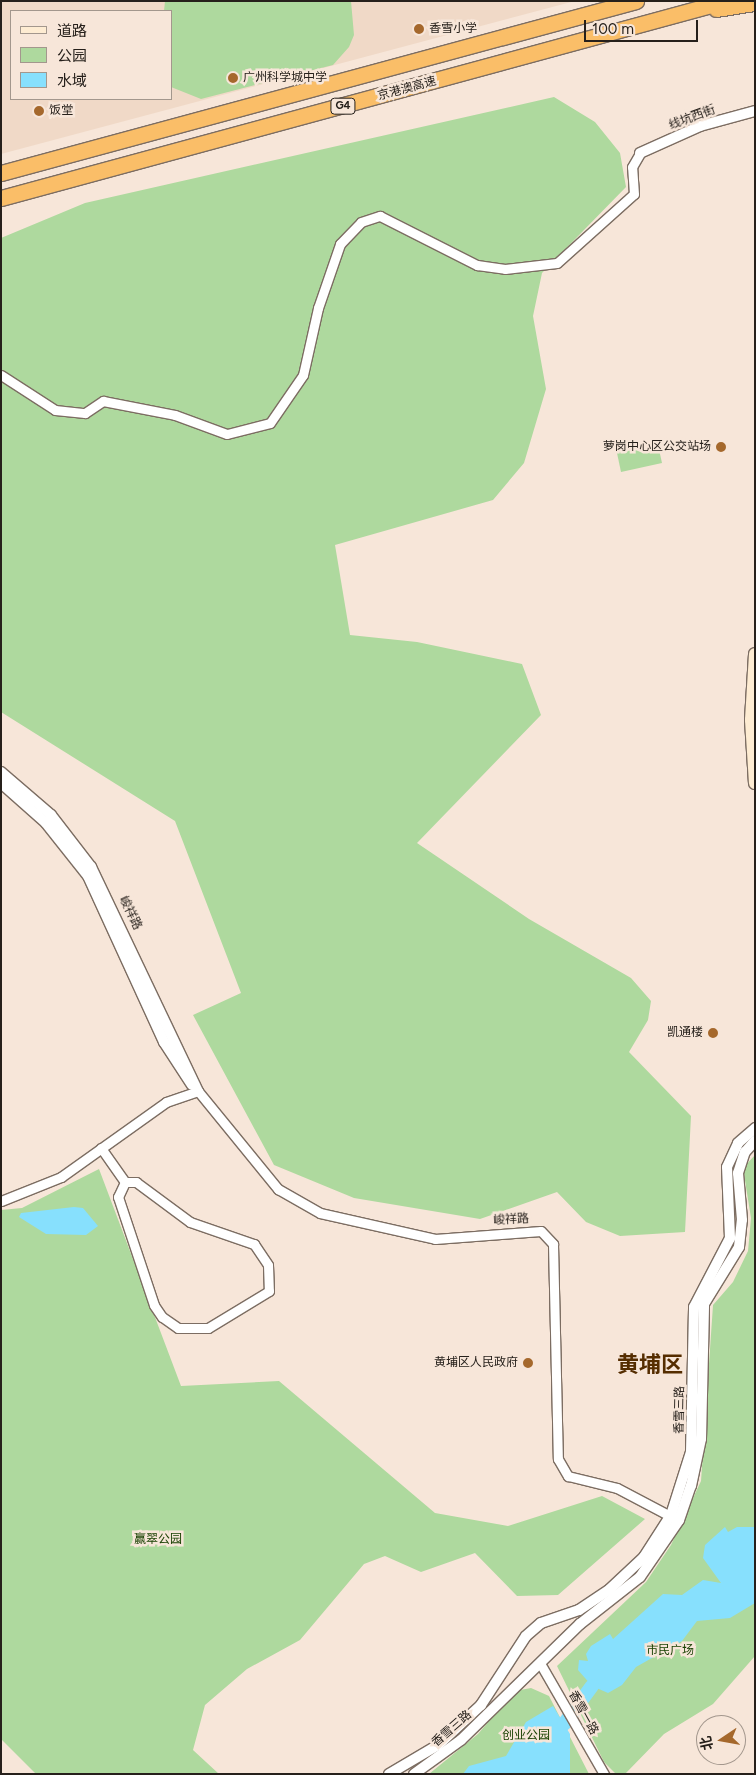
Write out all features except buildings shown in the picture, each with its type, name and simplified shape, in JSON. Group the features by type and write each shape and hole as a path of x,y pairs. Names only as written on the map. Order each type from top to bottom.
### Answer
{"highway":[{"name":"京港澳高速","path":"1,173 636,1"},
{"name":"京港澳高速","path":"1,198 685,14 726,1"},
{"path":"685,14 755,4"}],"main road":[{"path":"755,654 751,720 755,784"}],"street":[{"name":"线坑西街","path":"640,153 700,126 755,111"},
{"path":"1,375 55,410 86,413 103,401 175,415 227,434 270,423 303,375 318,308 340,244 361,222 380,216 477,265 505,270 557,263 634,194 632,167 640,153"},
{"name":"峻祥路","path":"1,772 51,815 91,867 198,1090"},
{"name":"峻祥路","path":"1,783 46,823 88,876 180,1073 198,1090 278,1189 320,1214 435,1239 541,1231 553,1244 558,1458 568,1476 617,1488 675,1518"},
{"path":"1,1201 61,1177 166,1102 198,1090"},
{"name":"香雪三路","path":"389,1774 438,1744 481,1705 526,1636 541,1623 579,1610 610,1589 644,1557 675,1518 691,1452 694,1307 730,1238 730,1160 738,1143 755,1128"},
{"name":"香雪三路","path":"414,1774 461,1740 502,1698 541,1665 580,1624 640,1577 675,1518 700,1446 704,1304 739,1247 742,1220 738,1173 745,1152 755,1141"},
{"path":"101,1148 125,1182"},
{"path":"125,1182 136,1182 190,1222 254,1244 268,1265 269,1291 208,1328 178,1328 162,1317 154,1305 118,1196 125,1182"},
{"name":"香雪一路","path":"541,1665 604,1774"}],"shaded area":[{"name":"广州科学城中学","path":"1,1 575,1 1,154"}],"green space":[{"path":"165,1 351,1 354,35 349,47 333,65 201,99 172,87 172,10 164,10"},
{"path":"554,97 595,122 620,153 626,187 542,273 533,316 546,389 524,463 493,500 335,545 350,635 417,642 522,664 541,715 417,843 529,919 631,978 651,1001 648,1020 629,1052 691,1116 685,1232 620,1236 586,1222 557,1192 480,1219 354,1198 274,1165 193,1015 241,993 175,821 1,712 1,238 85,203"},
{"path":"658,445 662,463 621,472 617,453"},
{"name":"市民广场","path":"755,1155 755,1656 713,1704 664,1734 625,1774 616,1774 604,1762 557,1666 646,1582 671,1545 701,1481 713,1305 733,1282 748,1251 751,1218 743,1168"},
{"name":"赢翠公园","path":"99,1169 181,1386 279,1381 435,1513 508,1526 602,1496 645,1519 558,1595 517,1596 475,1553 421,1572 385,1556 364,1564 300,1640 247,1669 205,1705 193,1750 219,1774 36,1774 1,1739 1,1210 22,1208"},
{"name":"创业公园","path":"531,1688 549,1696 589,1774 429,1774 478,1734 515,1691"}],"water":[{"path":"74,1207 83,1208 98,1226 86,1235 46,1234 19,1217 21,1213"},
{"path":"725,1527 728,1532 737,1527 755,1527 755,1603 730,1618 697,1621 682,1641 636,1667 622,1685 608,1693 592,1686 578,1670 579,1660 588,1661 586,1654 591,1646 610,1634 613,1639 663,1594 682,1595 703,1580 721,1583 703,1558 705,1545"},
{"path":"553,1706 570,1734 570,1774 463,1774 469,1766 506,1756 526,1722"}],"waterway":[{"path":"564,1724 592,1686"}],"place":[{"name":"香雪小学","path":"419,29"},
{"name":"广州科学城中学","path":"233,78"},
{"name":"饭堂","path":"39,111"},
{"name":"萝岗中心区公交站场","path":"721,447"},
{"name":"凯通楼","path":"713,1033"},
{"name":"黄埔区人民政府","path":"528,1363"}],"district":[{"name":"黄埔区","path":"650,1365"}]}
